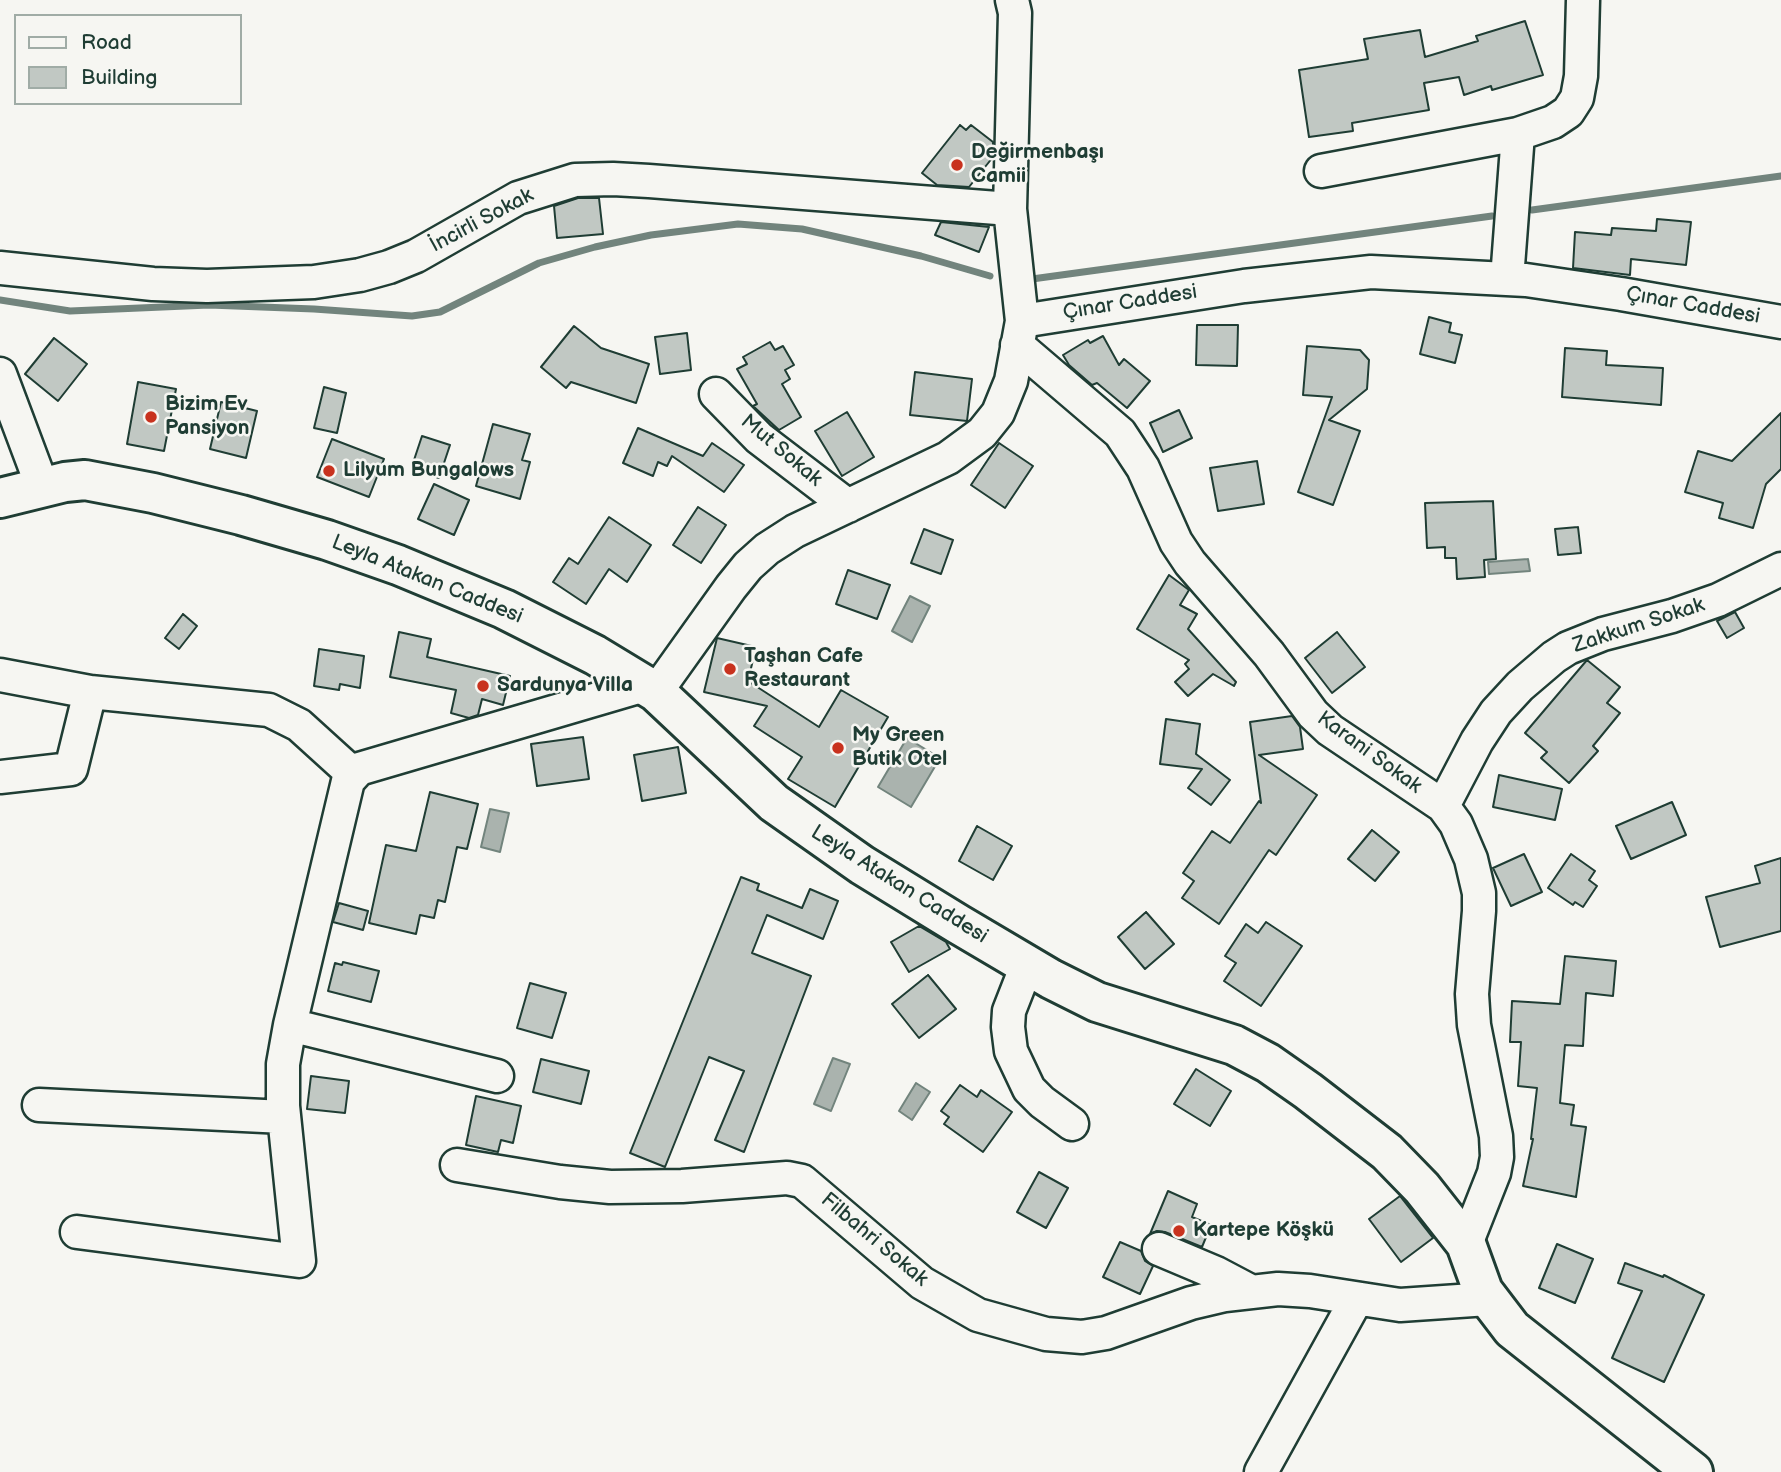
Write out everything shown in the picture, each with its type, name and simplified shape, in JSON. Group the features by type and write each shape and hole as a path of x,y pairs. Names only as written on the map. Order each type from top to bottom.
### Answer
{"main road":[{"name":"Leyla Atakan Caddesi","path":"0,498 42,486 85,480 241,515 327,540 398,565 504,609 595,655 651,688 774,803 862,865 1027,965 1097,1002 1234,1045 1268,1063 1387,1152 1422,1188 1466,1244 1488,1298 1512,1329 1693,1472"}],"street":[{"path":"77,1233 299,1261 284,1117 283,1064 348,781 353,774 359,769 651,688 748,566 783,538 948,458 982,433 998,413 1006,392 1020,333 1010,209 1015,13 1012,0"},
{"path":"1321,171 1518,134 1552,122 1568,112 1577,98 1581,76 1583,0"},
{"path":"1507,279 1518,134"},
{"name":"İncirli Sokak","path":"0,268 194,286 314,282 389,267 416,256 519,198 575,180 649,181 1010,209"},
{"name":"Çınar Caddesi","path":"1020,333 1231,288 1347,274 1384,273 1507,279 1634,296 1781,322"},
{"name":"Karani Sokak","path":"1020,333 1119,433 1143,468 1176,542 1190,563 1269,654 1313,714 1330,730 1443,806 1464,842 1479,893 1472,994 1474,1025 1496,1146 1493,1173 1466,1244"},
{"path":"0,374 42,486"},
{"name":"Mut Sokak","path":"716,394 759,438 848,506"},
{"name":"Zakkum Sokak","path":"1443,806 1477,741 1496,712 1520,686 1554,657 1568,648 1603,634 1672,616 1718,600 1781,569"},
{"path":"0,675 90,692 269,710 299,725 353,774"},
{"path":"0,777 71,769 90,692"},
{"path":"1027,965 1009,1011 1007,1027 1011,1051 1029,1088 1042,1102 1072,1124"},
{"path":"290,1025 498,1076"},
{"path":"39,1105 284,1117"},
{"name":"Filbahri Sokak","path":"457,1165 560,1182 610,1187 682,1186 787,1178 802,1181 922,1283 978,1315 1046,1334 1082,1337 1106,1333 1191,1303 1225,1295 1278,1289 1310,1291 1400,1305 1488,1298"},
{"path":"1159,1249 1216,1273 1252,1292"},
{"path":"1261,1472 1356,1300"}],"shaded area":[{"path":"1528,559 1530,571 1489,574 1488,562"},
{"path":"910,596 930,606 912,642 892,631"},
{"path":"907,738 940,758 911,807 878,787"},
{"path":"490,809 509,813 500,852 481,847"},
{"path":"833,1058 850,1064 831,1111 814,1104"},
{"path":"916,1083 930,1092 912,1120 899,1111"}],"building":[{"path":"1525,21 1543,75 1464,95 1459,77 1424,83 1429,110 1352,123 1353,131 1309,137 1299,70 1368,59 1364,39 1420,30 1425,57 1478,41 1476,36"},
{"name":"Değirmenbaşı Camii","path":"960,125 966,130 971,125 993,142 990,155 993,157 969,187 937,185 922,173"},
{"path":"578,198 599,198 603,234 557,238 554,206"},
{"path":"1657,219 1691,222 1686,265 1631,259 1630,275 1573,268 1575,232 1611,235 1612,228 1656,231"},
{"path":"941,222 989,227 979,252 935,235"},
{"path":"1429,317 1451,323 1449,332 1462,335 1455,363 1420,354"},
{"path":"1197,325 1238,325 1237,366 1196,365"},
{"path":"574,326 601,348 649,364 636,403 571,382 566,388 541,367"},
{"path":"687,333 691,370 660,374 655,337"},
{"path":"1103,336 1119,365 1124,359 1150,381 1127,408 1097,383 1092,385 1069,365 1063,355 1088,340 1090,343"},
{"path":"54,338 87,364 58,401 25,374"},
{"path":"770,342 775,350 783,346 794,365 785,370 790,379 782,384 801,417 779,430 753,406 757,404 737,369 747,364 743,357"},
{"path":"1307,346 1360,350 1369,360 1367,389 1329,420 1360,431 1333,505 1298,492 1332,397 1303,395"},
{"path":"1565,348 1607,351 1606,365 1663,368 1661,405 1562,397"},
{"path":"915,372 972,379 967,421 910,415"},
{"name":"Bizim Ev Pansiyon","path":"138,382 176,389 164,451 127,444"},
{"path":"324,387 346,393 337,433 314,428"},
{"path":"221,402 257,411 246,458 210,449"},
{"path":"1179,410 1192,438 1163,452 1150,423"},
{"path":"847,412 874,457 842,476 815,431"},
{"path":"1781,413 1781,469 1766,484 1753,528 1719,518 1723,503 1685,492 1698,451 1732,461"},
{"path":"493,424 530,434 522,460 530,462 520,499 476,486"},
{"path":"638,428 703,456 712,443 744,465 724,492 672,456 667,466 658,462 653,476 623,463"},
{"path":"422,436 450,445 439,478 411,469"},
{"path":"332,439 384,459 369,497 317,477"},
{"path":"999,443 1033,466 1005,508 971,485"},
{"path":"1257,461 1264,504 1218,511 1210,468"},
{"path":"434,484 469,500 454,535 418,519"},
{"path":"1493,501 1496,559 1484,560 1485,577 1457,579 1456,558 1445,558 1445,547 1427,548 1425,503"},
{"path":"698,507 726,525 701,563 673,545"},
{"path":"609,517 651,545 627,582 609,569 586,604 553,582 569,558 578,564"},
{"path":"1578,527 1581,553 1558,555 1555,529"},
{"path":"924,529 953,540 941,574 911,563"},
{"path":"848,570 890,585 877,619 836,604"},
{"path":"1169,575 1189,590 1180,605 1197,614 1188,629 1236,682 1234,686 1213,674 1188,696 1175,682 1189,669 1185,664 1189,660 1137,629"},
{"path":"1735,612 1744,628 1727,638 1717,621"},
{"path":"183,614 197,626 179,649 165,638"},
{"path":"399,632 431,639 427,657 510,676 503,705 482,699 478,715 469,718 451,713 456,690 390,677"},
{"path":"1337,632 1365,667 1332,693 1305,658"},
{"path":"717,638 756,647 748,681 819,727 841,690 888,717 835,807 788,779 802,757 754,726 767,706 704,692"},
{"path":"319,649 364,656 360,688 340,684 339,690 314,686"},
{"path":"1587,660 1620,687 1607,703 1620,713 1593,746 1598,751 1569,783 1541,758 1547,752 1525,733"},
{"path":"1292,716 1300,727 1303,749 1259,755 1317,795 1276,855 1269,850 1219,924 1182,898 1194,881 1183,873 1212,831 1230,843 1259,801 1261,803 1250,722"},
{"path":"1166,719 1200,724 1196,754 1230,780 1211,805 1188,788 1202,769 1160,764"},
{"path":"583,737 589,779 537,786 531,744"},
{"path":"678,747 686,793 642,801 634,755"},
{"path":"1499,775 1562,789 1555,820 1493,807"},
{"path":"430,792 478,804 467,849 457,847 445,902 438,900 434,918 420,915 416,934 369,923 386,845 416,851"},
{"path":"1672,802 1686,835 1631,859 1616,826"},
{"path":"977,826 1012,846 993,880 959,861"},
{"path":"1372,830 1399,852 1375,881 1348,859"},
{"path":"1524,854 1542,892 1511,906 1493,868"},
{"path":"1571,854 1595,871 1589,880 1597,886 1583,907 1575,902 1573,905 1548,888"},
{"path":"1781,858 1781,931 1720,947 1706,897 1760,883 1755,866"},
{"path":"741,877 759,884 757,890 802,908 810,889 838,901 823,939 767,915 752,953 811,976 744,1152 715,1140 744,1071 709,1057 665,1167 630,1153"},
{"path":"339,903 368,911 363,930 333,922"},
{"path":"1146,912 1174,944 1145,969 1118,937"},
{"path":"1266,922 1302,946 1261,1006 1224,981 1236,963 1225,956 1246,924 1258,933"},
{"path":"919,926 946,942 950,949 909,972 891,942"},
{"path":"1565,956 1616,961 1613,996 1586,993 1583,1046 1565,1045 1560,1103 1574,1105 1571,1125 1586,1127 1576,1197 1523,1186 1533,1139 1537,1088 1518,1086 1521,1042 1510,1042 1512,1001 1560,1004"},
{"path":"343,962 379,971 371,1002 328,991 335,963 342,965"},
{"path":"928,975 956,1009 919,1038 892,1004"},
{"path":"530,983 566,993 552,1038 517,1028"},
{"path":"541,1059 589,1071 581,1104 533,1092"},
{"path":"1196,1069 1231,1091 1210,1126 1174,1104"},
{"path":"311,1076 349,1081 345,1113 307,1109"},
{"path":"960,1085 977,1097 981,1090 1012,1112 983,1152 944,1124 949,1117 941,1111"},
{"path":"476,1096 521,1106 513,1143 501,1140 498,1152 466,1145"},
{"path":"1039,1172 1068,1188 1046,1228 1017,1212"},
{"name":"Kartepe Köşkü","path":"1168,1191 1197,1204 1192,1217 1211,1225 1202,1247 1165,1232 1150,1234"},
{"path":"1400,1196 1433,1238 1401,1262 1369,1219"},
{"path":"1120,1242 1141,1251 1145,1261 1153,1266 1140,1294 1103,1277"},
{"path":"1557,1244 1593,1259 1575,1303 1539,1288"},
{"path":"1625,1263 1663,1277 1664,1275 1704,1295 1664,1382 1612,1358 1642,1291 1618,1283"}],"waterway":[{"path":"1532,210 1781,176"},
{"path":"1032,279 1492,216"},
{"path":"0,300 70,311 209,305 412,316 440,312 539,263 595,247 651,235 738,224 802,229 921,256 990,276"}],"place":[{"name":"Değirmenbaşı Camii","path":"957,165"},
{"name":"Bizim Ev Pansiyon","path":"151,417"},
{"name":"Lilyum Bungalows","path":"329,471"},
{"name":"Taşhan Cafe Restaurant","path":"730,669"},
{"name":"Sardunya Villa","path":"483,686"},
{"name":"My Green Butik Otel","path":"838,748"},
{"name":"Kartepe Köşkü","path":"1179,1231"}]}
